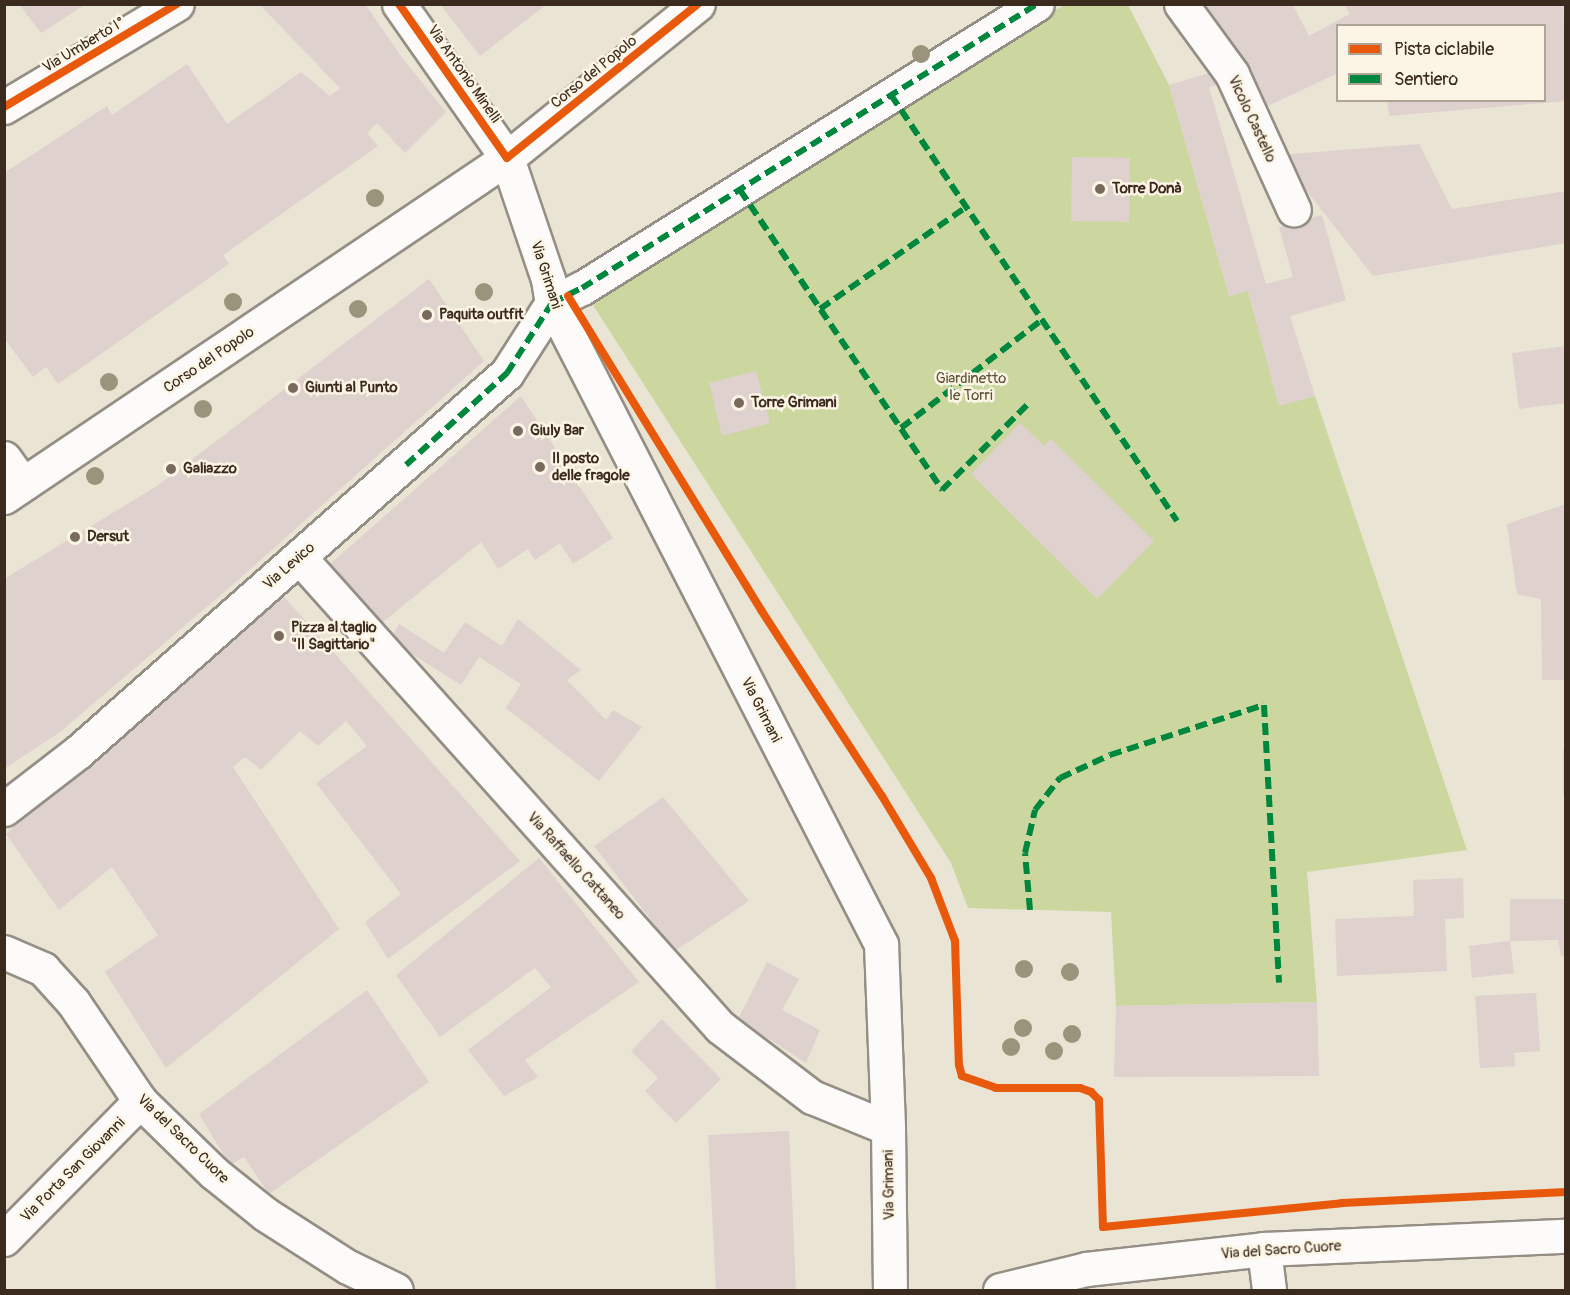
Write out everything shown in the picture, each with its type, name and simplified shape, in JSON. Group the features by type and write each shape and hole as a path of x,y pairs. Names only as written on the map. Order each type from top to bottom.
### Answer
{"street":[{"name":"Via Umberto I°","path":"9,96 177,4"},
{"name":"Via Antonio Minelli","path":"399,4 507,158"},
{"name":"Corso del Popolo","path":"14,490 507,158 698,4"},
{"path":"552,303 602,275 1037,4"},
{"name":"Vicolo Castello","path":"1181,4 1232,74 1294,210"},
{"name":"Via Grimani","path":"507,158 548,279 552,303 881,944 888,1128 890,1290"},
{"name":"Via Levico","path":"4,809 78,752 406,465 507,373 552,303"},
{"path":"4,458 14,490"},
{"name":"Via Raffaello Cattaneo","path":"299,557 720,1027 812,1097 888,1128"},
{"name":"Via del Sacro Cuore","path":"4,952 43,969 73,1002 140,1101 214,1173 265,1215 348,1267 396,1290"},
{"name":"Via Porta San Giovanni","path":"4,1239 140,1101"},
{"name":"Via del Sacro Cuore","path":"1004,1290 1086,1269 1264,1250 1566,1236"},
{"path":"1264,1250 1269,1290"}],"green space":[{"name":"Giardinetto le Torri","path":"1064,5 1128,5 1169,85 1229,296 1248,291 1279,405 1315,396 1467,850 1307,872 1317,1002 1116,1006 1111,912 968,908 951,863 591,302"}],"building":[{"path":"19,4 86,4 41,33"},
{"path":"259,4 365,4 403,59 446,112 405,153 377,123 367,133 378,146 223,255 229,264 58,384 46,367 33,377 4,338 4,173 107,106 112,115 187,64 227,124 301,72 330,96 340,88"},
{"path":"440,4 547,4 480,56"},
{"path":"1344,4 1563,4 1566,101 1389,116 1387,102 1546,102 1546,24 1336,24 1336,74 1266,107 1207,5 1293,5 1309,36 1350,14"},
{"path":"1219,70 1223,83 1209,87 1266,284 1293,277 1279,227 1322,215 1346,300 1290,316 1315,396 1279,406 1248,291 1229,296 1169,85"},
{"path":"1419,144 1452,209 1566,191 1566,243 1373,276 1279,155"},
{"name":"Torre Donà","path":"1072,157 1130,158 1129,222 1071,221"},
{"path":"429,279 484,361 237,581 60,732 4,769 4,579 157,486"},
{"path":"1566,346 1566,403 1519,409 1512,353"},
{"name":"Torre Grimani","path":"756,371 770,423 722,436 709,383"},
{"path":"521,396 613,538 573,564 560,543 535,560 528,549 498,569 481,542 383,622 329,565"},
{"path":"1020,423 1044,446 1051,439 1154,541 1097,599 971,474"},
{"path":"1566,504 1566,680 1542,680 1541,599 1517,594 1507,524"},
{"path":"284,597 520,861 388,959 365,922 401,894 316,783 367,746 346,721 318,746 300,731 261,770 245,757 233,767 339,929 166,1068 105,972 158,935 112,867 59,910 6,834"},
{"path":"518,619 581,670 567,680 606,720 613,710 642,727 599,781 506,708 521,684 479,657 461,685 390,640 399,624 444,653 465,622 502,646"},
{"path":"1563,750 1566,750 1566,795 1563,795"},
{"path":"663,797 749,901 675,951 594,846"},
{"path":"539,858 639,982 525,1060 538,1077 504,1096 468,1050 551,987 535,968 440,1037 396,975"},
{"path":"1463,878 1464,918 1445,919 1447,971 1337,976 1335,919 1414,916 1413,880"},
{"path":"1510,899 1566,899 1566,955 1561,956 1558,940 1510,941"},
{"path":"1510,941 1514,973 1472,978 1469,946"},
{"path":"767,962 799,979 782,1010 820,1030 806,1063 738,1019"},
{"path":"367,990 429,1082 269,1194 244,1157 230,1165 199,1114"},
{"path":"1536,993 1540,1051 1514,1053 1515,1066 1480,1068 1475,996"},
{"path":"1317,1002 1319,1076 1114,1077 1116,1006"},
{"path":"662,1019 721,1079 676,1123 645,1091 658,1078 631,1051"},
{"path":"789,1131 796,1290 716,1290 708,1135"}],"marked path":[{"path":"406,465 507,373 552,303 582,288 1037,4"},
{"path":"891,95 1177,521"},
{"path":"740,190 942,490 1031,401"},
{"path":"820,309 966,207"},
{"path":"901,428 1042,320"},
{"path":"1030,910 1025,853 1035,810 1060,778 1110,755 1264,705 1279,983"}],"cycle path":[{"path":"4,107 177,4"},
{"path":"399,4 507,158 698,4"},
{"path":"568,296 761,610 882,796 931,878 955,941 959,1065 962,1076 996,1088 1080,1088 1091,1092 1099,1100 1103,1227 1342,1203 1566,1192"}],"place":[{"name":"Torre Donà","path":"1100,189"},
{"name":"Paquita outfit","path":"427,315"},
{"name":"Giunti al Punto","path":"293,388"},
{"name":"Torre Grimani","path":"739,403"},
{"name":"Giuly Bar","path":"518,431"},
{"name":"Il posto delle fragole","path":"540,467"},
{"name":"Galiazzo","path":"171,469"},
{"name":"Dersut","path":"75,537"},
{"name":"Pizza al taglio \"Il Sagittario\"","path":"279,636"}]}
